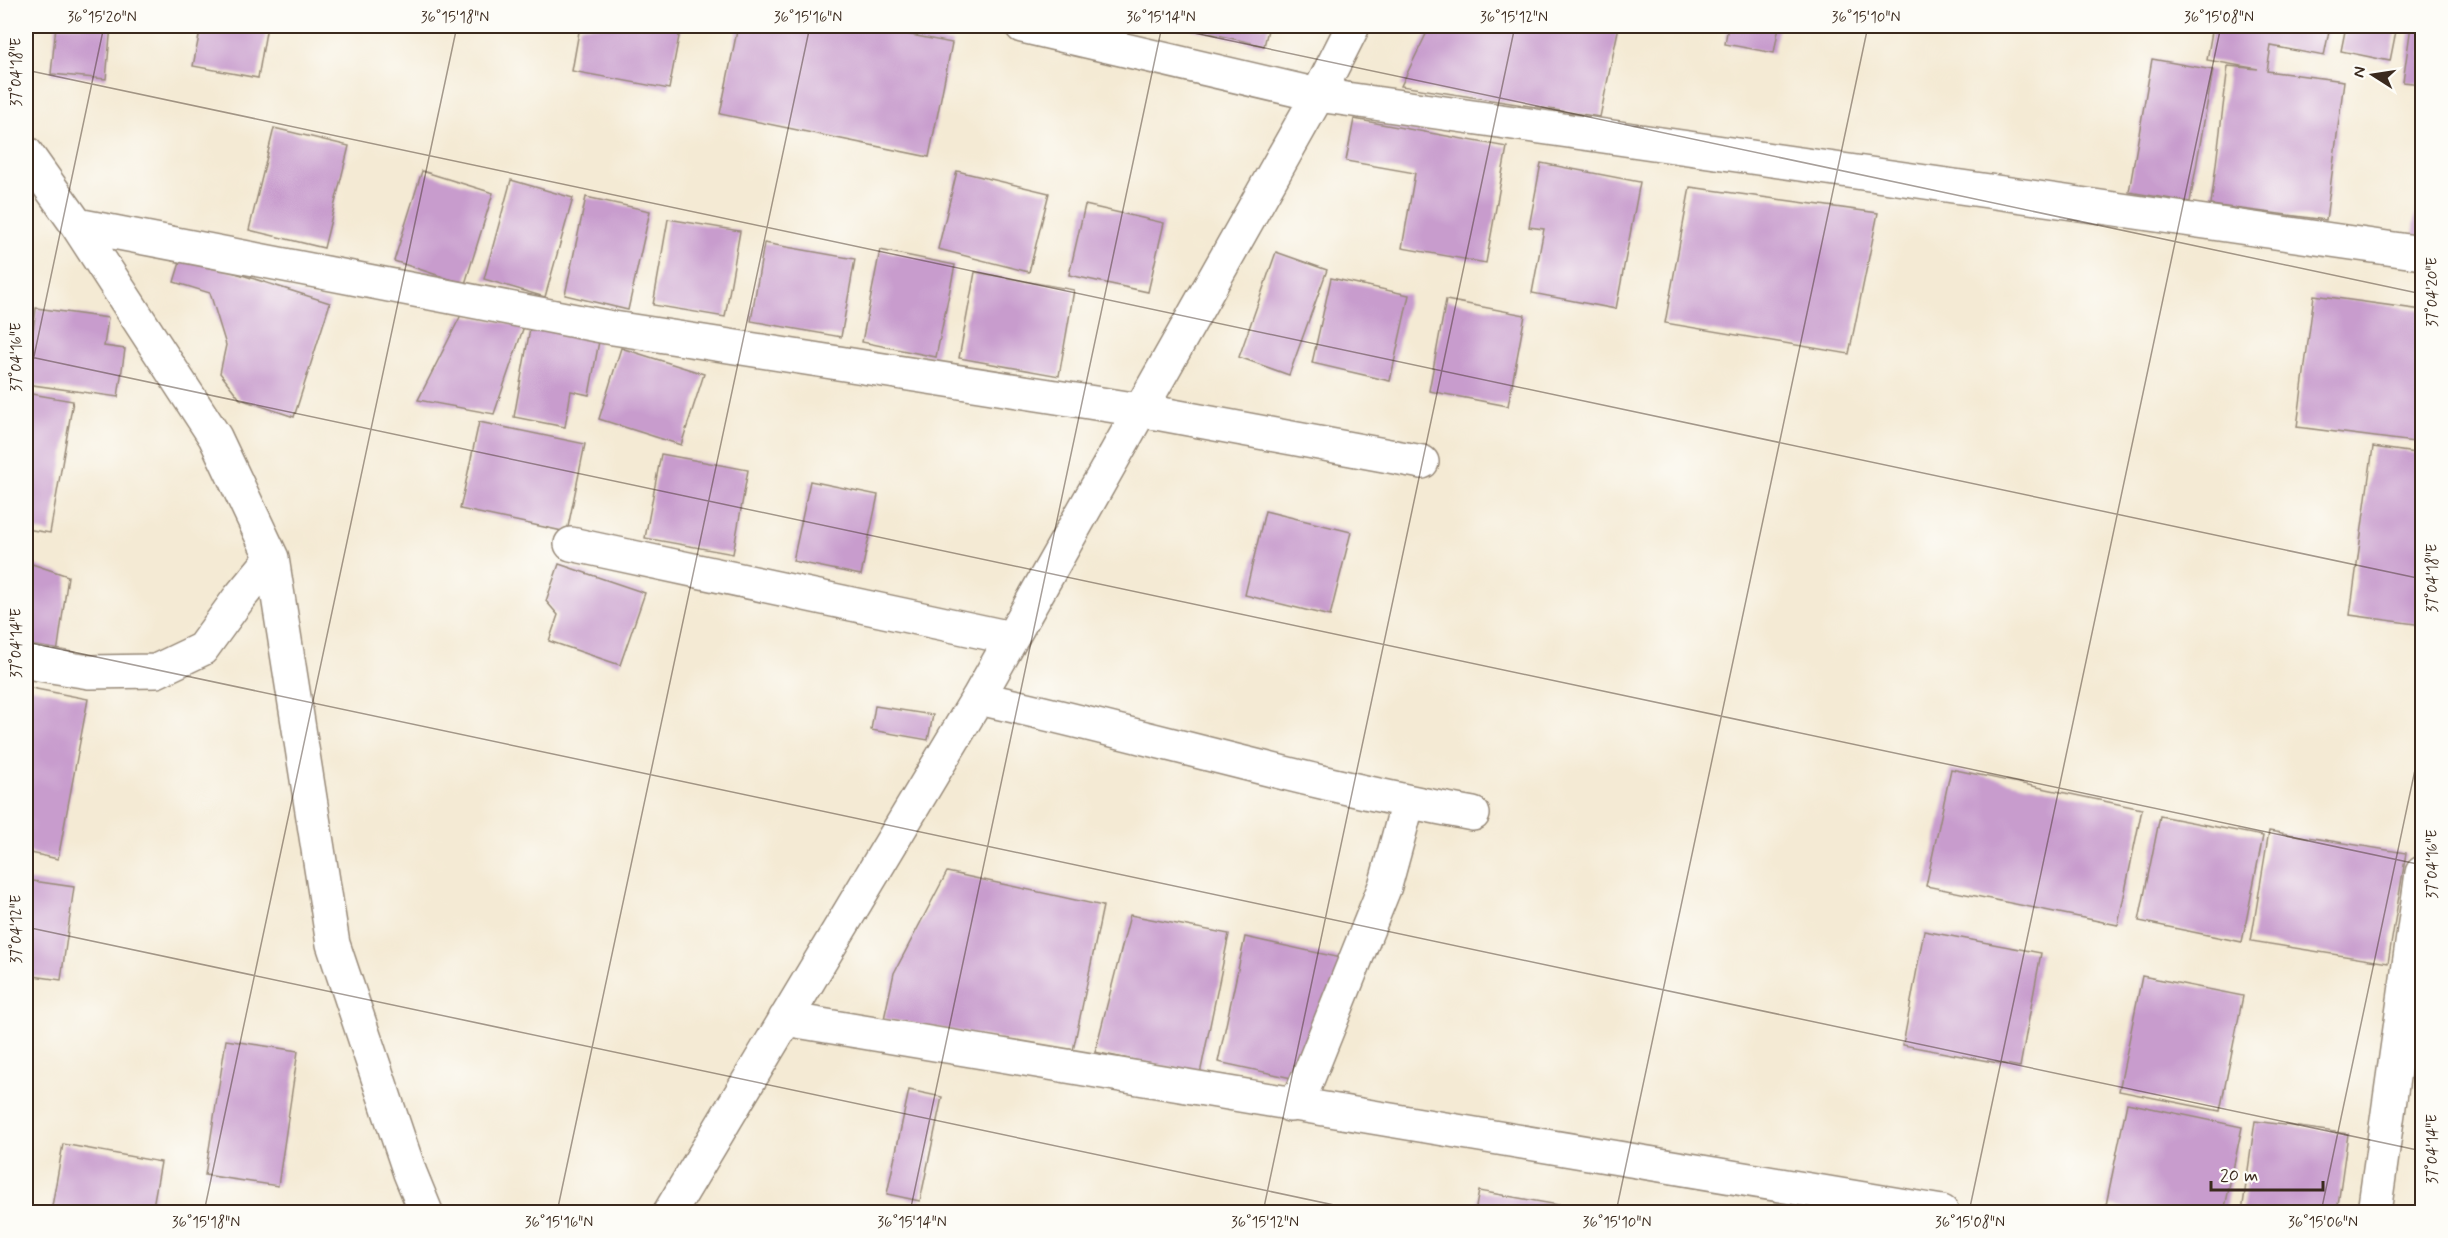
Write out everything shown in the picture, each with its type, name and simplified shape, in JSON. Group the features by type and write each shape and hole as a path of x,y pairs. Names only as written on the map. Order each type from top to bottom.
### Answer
{"street":[{"path":"1022,26 1318,95 2422,253"},
{"path":"670,1212 978,698 1318,95 1353,26"},
{"path":"26,153 77,225 216,437 272,558 333,944 410,1173 426,1212"},
{"path":"77,225 607,327 1140,410 1422,462"},
{"path":"571,544 1011,638"},
{"path":"26,662 89,672 156,671 202,649 272,558"},
{"path":"978,698 1408,802 1473,814"},
{"path":"1290,1106 1302,1093 1385,886 1408,802"},
{"path":"2374,1212 2422,873"},
{"path":"785,1019 1290,1106 1942,1212"}],"building":[{"path":"56,26 111,26 106,79 51,74"},
{"path":"201,26 267,26 258,78 193,66"},
{"path":"580,26 681,26 669,89 572,71"},
{"path":"738,26 866,26 952,43 929,157 720,114"},
{"path":"1179,26 1269,26 1264,46"},
{"path":"1430,26 1619,26 1600,117 1401,86"},
{"path":"1728,26 1779,26 1774,53 1725,44"},
{"path":"2213,26 2330,26 2324,56 2271,46 2267,71 2344,81 2326,220 2211,205 2228,66 2258,69 2207,60"},
{"path":"2346,26 2397,26 2390,61 2341,51"},
{"path":"2411,26 2422,26 2422,84 2403,82"},
{"path":"2152,59 2213,70 2190,202 2129,192"},
{"path":"1354,119 1507,147 1486,263 1402,248 1415,173 1346,161"},
{"path":"274,128 349,146 324,248 249,230"},
{"path":"1541,163 1640,182 1616,309 1532,293 1544,229 1529,227"},
{"path":"422,171 493,193 465,284 394,261"},
{"path":"957,171 1049,193 1029,272 938,249"},
{"path":"2422,177 2422,236 2413,235"},
{"path":"511,180 573,198 545,297 484,279"},
{"path":"1690,187 1878,213 1849,354 1665,323"},
{"path":"586,197 650,211 628,310 565,295"},
{"path":"1085,205 1164,223 1148,292 1069,275"},
{"path":"668,219 740,231 725,317 653,305"},
{"path":"764,243 855,259 841,337 751,321"},
{"path":"880,250 955,265 936,357 862,342"},
{"path":"1276,252 1327,270 1289,375 1239,357"},
{"path":"182,256 330,303 294,417 240,399 220,373 226,345 210,293 174,282"},
{"path":"975,272 1074,290 1059,376 959,358"},
{"path":"1331,278 1409,295 1390,381 1312,363"},
{"path":"2314,295 2422,310 2422,443 2297,427"},
{"path":"1446,300 1525,315 1508,406 1429,391"},
{"path":"36,308 108,318 104,346 125,349 118,397 26,384"},
{"path":"461,315 524,326 494,414 418,400"},
{"path":"531,323 600,336 589,395 571,391 565,427 514,417"},
{"path":"621,348 704,374 681,445 599,419"},
{"path":"26,393 73,401 50,533 26,529"},
{"path":"479,422 585,444 567,532 460,509"},
{"path":"2373,447 2422,454 2422,625 2350,615"},
{"path":"661,454 748,470 733,554 645,538"},
{"path":"810,481 878,495 861,575 793,561"},
{"path":"1265,511 1351,532 1330,616 1245,595"},
{"path":"26,562 68,576 57,654 26,650"},
{"path":"559,564 645,593 620,665 549,641 558,615 546,601"},
{"path":"26,687 88,699 58,859 26,852"},
{"path":"875,706 933,715 928,740 871,730"},
{"path":"1951,769 2142,809 2118,925 1926,886"},
{"path":"2160,816 2263,836 2242,942 2139,921"},
{"path":"2269,831 2406,853 2388,963 2251,941"},
{"path":"947,872 1103,906 1073,1051 884,1019 894,973"},
{"path":"26,880 74,887 61,980 26,975"},
{"path":"1130,915 1229,934 1200,1074 1095,1052"},
{"path":"1924,931 2041,953 2020,1067 1903,1045"},
{"path":"1245,937 1346,959 1319,1084 1218,1062"},
{"path":"2142,976 2243,996 2220,1111 2119,1091"},
{"path":"226,1040 298,1051 278,1186 205,1175"},
{"path":"909,1090 942,1097 920,1201 887,1194"},
{"path":"2127,1103 2242,1127 2224,1212 2141,1212 2106,1205"},
{"path":"2255,1121 2348,1134 2337,1212 2242,1212"},
{"path":"63,1144 161,1162 152,1212 51,1212"},
{"path":"1479,1191 1570,1207 1569,1212 1475,1212"}]}
